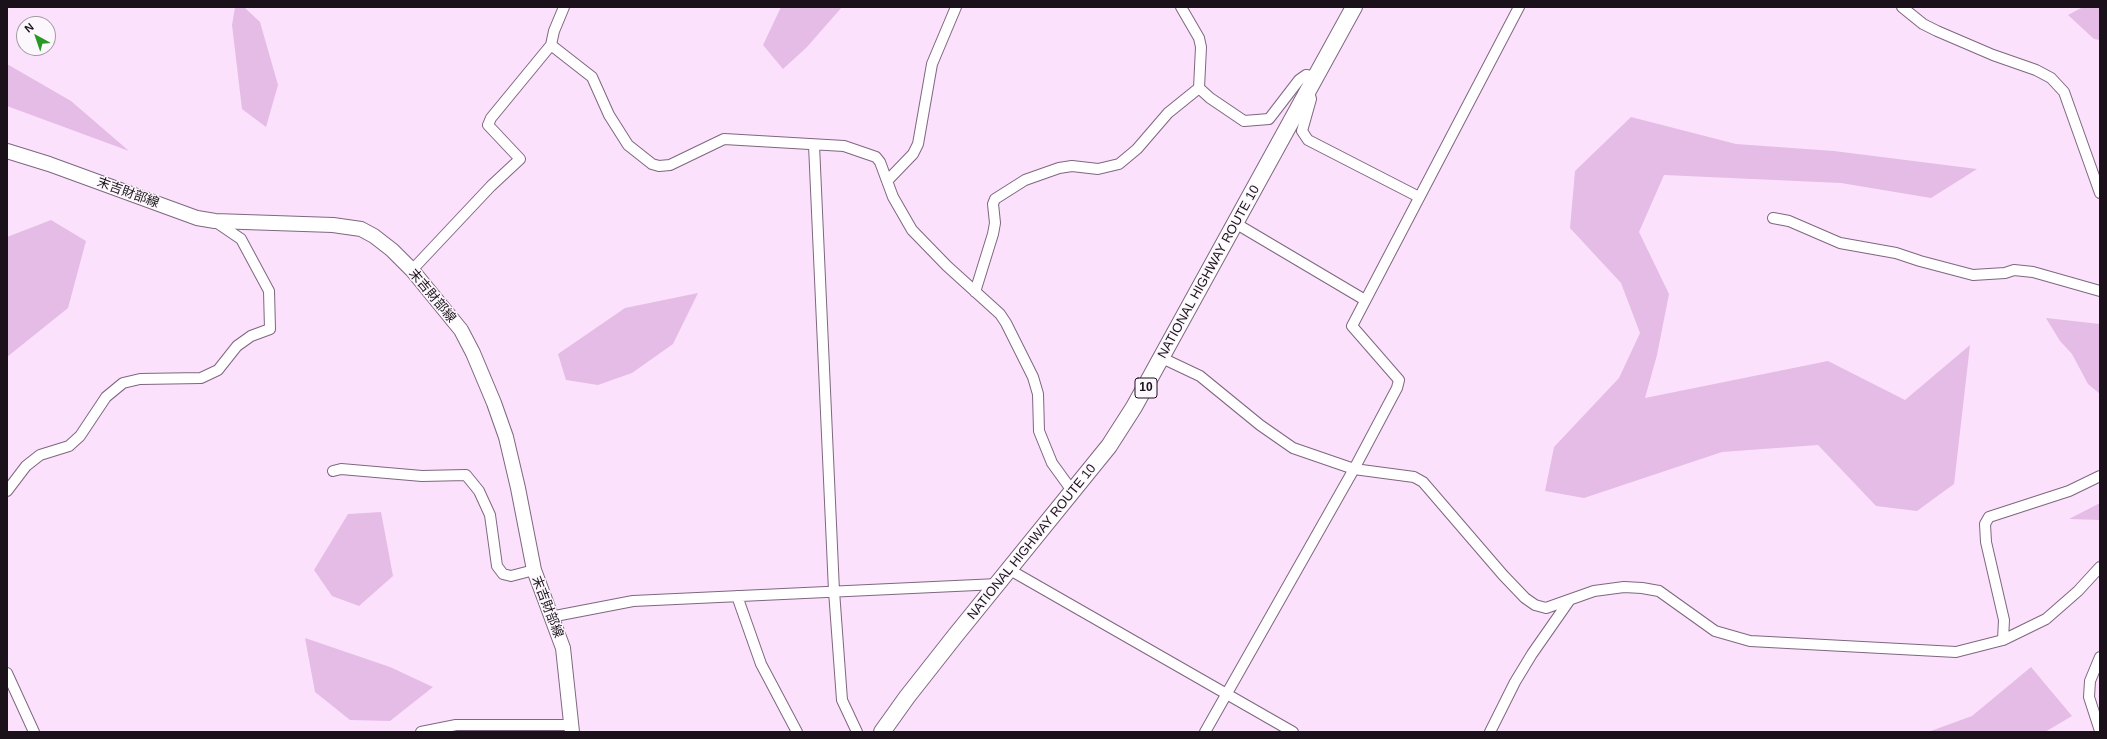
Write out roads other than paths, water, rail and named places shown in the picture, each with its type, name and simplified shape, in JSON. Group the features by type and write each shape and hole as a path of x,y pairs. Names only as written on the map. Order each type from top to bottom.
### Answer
{"highway":[{"name":"NATIONAL HIGHWAY ROUTE 10","path":"882,732 907,697 1109,446 1134,407 1162,358 1354,7"}],"main road":[{"name":"末吉財部線","path":"7,151 49,164 197,218 333,225 361,229 374,236 392,250 412,270 461,330 473,353 494,403 506,437 518,488 534,570 550,617 563,648 572,728"}],"street":[{"path":"412,270 491,186 520,159 488,125 491,118 551,45 554,31 564,7"},
{"path":"887,181 913,154 918,144 932,64 956,7"},
{"path":"975,292 993,234 995,199 1025,180 1059,168 1072,166 1098,169 1119,164 1137,149 1168,112 1199,88 1201,47 1199,38 1181,7"},
{"path":"1205,732 1354,470 1399,380 1352,326 1519,7"},
{"path":"1902,7 1923,24 1937,31 1993,55 2036,70 2051,78 2064,92 2100,193"},
{"path":"551,45 592,77 609,115 628,144 652,164 659,166 670,165 724,139 844,146 873,154 880,162 898,207 912,230 931,251 1000,314 1006,323 1033,377 1038,394 1039,431 1052,463 1073,492"},
{"path":"1199,88 1210,98 1244,121 1269,119 1299,80 1306,75 1312,84 1311,99 1302,131 1308,140 1419,197"},
{"path":"814,145 834,591 842,700 857,732"},
{"path":"1773,218 1789,222 1840,243 1896,252 1920,261 1973,275 2005,273 2014,270 2033,272 2100,291"},
{"path":"7,491 26,466 40,455 69,446 80,436 106,397 123,383 140,379 202,378 218,370 237,346 251,336 270,329 269,291 241,239 215,220"},
{"path":"1235,223 1365,300"},
{"path":"1162,358 1200,376 1260,425 1293,448 1354,470 1414,478 1423,482 1503,575 1525,598 1535,605 1546,608 1605,589 1624,587 1642,588 1659,591 1715,631 1750,641 1956,652 2003,640 2046,618 2078,591 2100,567"},
{"path":"333,471 341,468 422,476 466,475 480,491 490,515 497,566 503,574 511,576 534,570"},
{"path":"2003,640 2004,620 1986,542 1985,524 1989,517 2069,491 2100,476"},
{"path":"1010,570 1293,732"},
{"path":"550,617 633,601 998,584"},
{"path":"737,596 761,664 798,732"},
{"path":"1490,732 1515,682 1532,654 1569,601"},
{"path":"2100,657 2090,681 2089,697 2100,731"},
{"path":"7,673 34,732"},
{"path":"421,732 471,724 572,728"}]}
